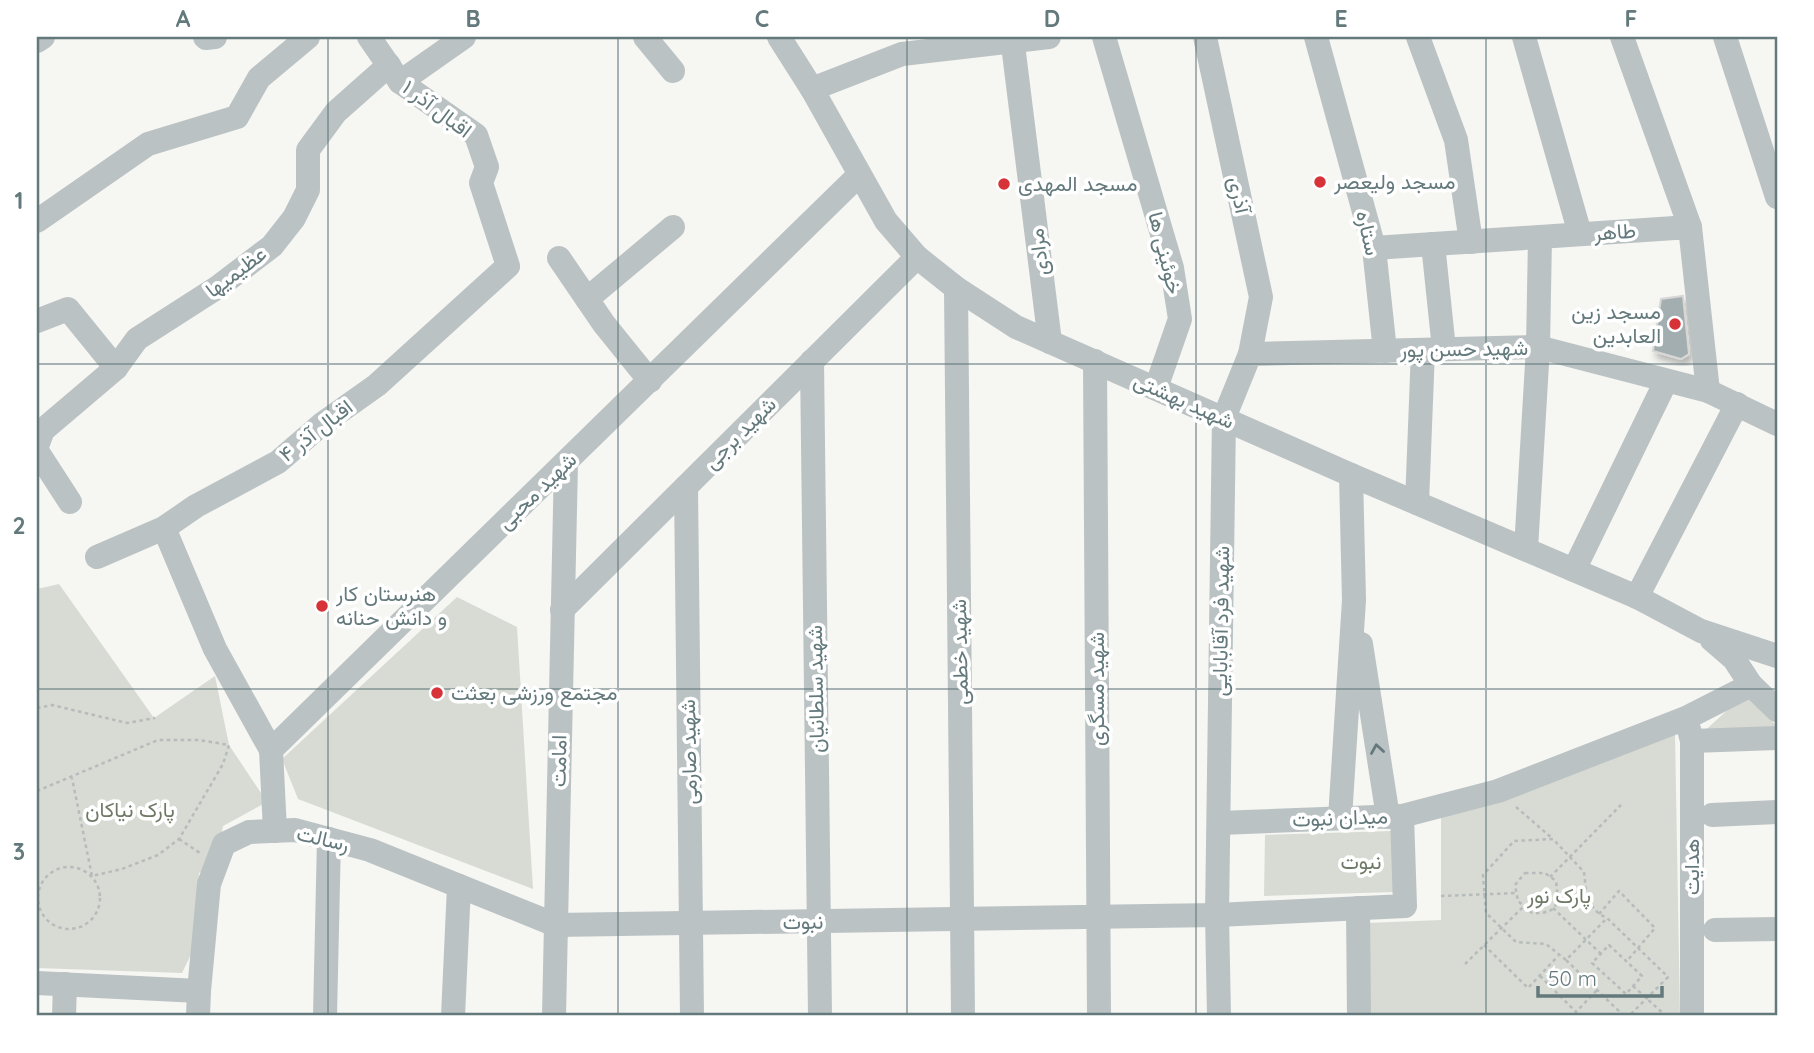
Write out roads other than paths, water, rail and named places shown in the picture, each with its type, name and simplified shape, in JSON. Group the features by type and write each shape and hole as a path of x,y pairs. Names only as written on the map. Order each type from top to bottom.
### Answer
{"street":[{"path":"37,41 43,37"},
{"path":"205,37 215,37"},
{"path":"37,221 148,144 237,117 259,78 308,37"},
{"name":"اقبال آذر ۱","path":"369,37 394,73 476,135 487,167 481,183 508,266"},
{"name":"عظیمیها","path":"37,446 43,430 116,368 137,339 218,287 272,246 294,218 308,190 308,150 336,112 394,73 464,37"},
{"path":"645,37 673,71"},
{"name":"شهید بهشتی","path":"779,37 812,89 886,221 917,257 956,288 1016,327 1637,597 1701,631 1777,656"},
{"path":"812,89 902,54 910,45 1049,37"},
{"name":"خوئینی ها","path":"1104,37 1172,268 1180,319 1156,388"},
{"name":"آذری","path":"1205,37 1261,297 1250,354"},
{"name":"ستاره","path":"1316,37 1374,248 1385,351"},
{"path":"1418,37 1456,140 1471,242"},
{"path":"1524,37 1580,234"},
{"path":"1622,37 1690,227 1708,391"},
{"path":"1725,37 1777,197"},
{"name":"مرادی","path":"1013,39 1050,342"},
{"name":"شهید محبی","path":"271,750 859,175"},
{"name":"طاهر","path":"1374,248 1690,227"},
{"path":"587,299 673,228"},
{"path":"1526,549 1538,347 1540,237"},
{"path":"1417,503 1434,350 1433,244"},
{"name":"شهید برجی","path":"562,610 917,257"},
{"path":"559,258 604,324 650,380"},
{"name":"اقبال آذر ۴","path":"97,557 164,528 196,506 278,462 322,424 377,385 508,266"},
{"name":"شهید خطمی","path":"956,288 963,1016"},
{"path":"37,321 68,309 116,368"},
{"name":"شهید حسن پور","path":"1250,354 1538,347 1708,391 1777,424"},
{"path":"1224,418 1250,354"},
{"name":"شهید سلطانیان","path":"812,361 820,1016"},
{"name":"شهید مسگری","path":"1095,361 1099,1016"},
{"path":"1574,570 1666,381"},
{"path":"1637,597 1737,404"},
{"name":"شهید فرد آقابابایی","path":"1219,823 1224,418"},
{"path":"37,452 70,502"},
{"name":"امامت","path":"554,1016 566,463"},
{"path":"1340,818 1354,600 1352,475"},
{"name":"شهید صارمی","path":"686,487 692,1016"},
{"path":"164,528 215,649 271,750 275,831"},
{"path":"1354,600 1395,816 1498,791 1689,729 1751,685"},
{"name":"شهید بهشتی","path":"1701,631 1734,659 1751,685 1777,710"},
{"path":"1689,729 1777,738"},
{"name":"هدایت","path":"1689,729 1692,1016"},
{"path":"1712,815 1777,812"},
{"name":"میدان نبوت","path":"1217,915 1405,906 1395,816 1219,823"},
{"path":"1219,823 1219,1016"},
{"name":"رسالت","path":"198,1016 209,884 224,844 249,832 295,830 370,850 556,925"},
{"path":"325,1016 329,839"},
{"path":"453,1016 459,886"},
{"path":"1358,908 1359,1016"},
{"name":"نبوت","path":"556,925 1217,915"},
{"path":"1715,930 1777,929"},
{"path":"37,983 199,991"},
{"path":"64,1016 65,984"}],"place":[{"name":"مسجد ولیعصر","path":"1320,182"},
{"name":"مسجد المهدی","path":"1004,184"},
{"name":"مسجد زین العابدین","path":"1675,324"},
{"name":"هنرستان کار و دانش حنانه","path":"322,606"},
{"name":"مجتمع ورزشی بعثت","path":"437,693"}],"park label":[{"name":"پارک نیاکان","path":"130,810"},
{"name":"پارک نور","path":"1559,896"}]}
